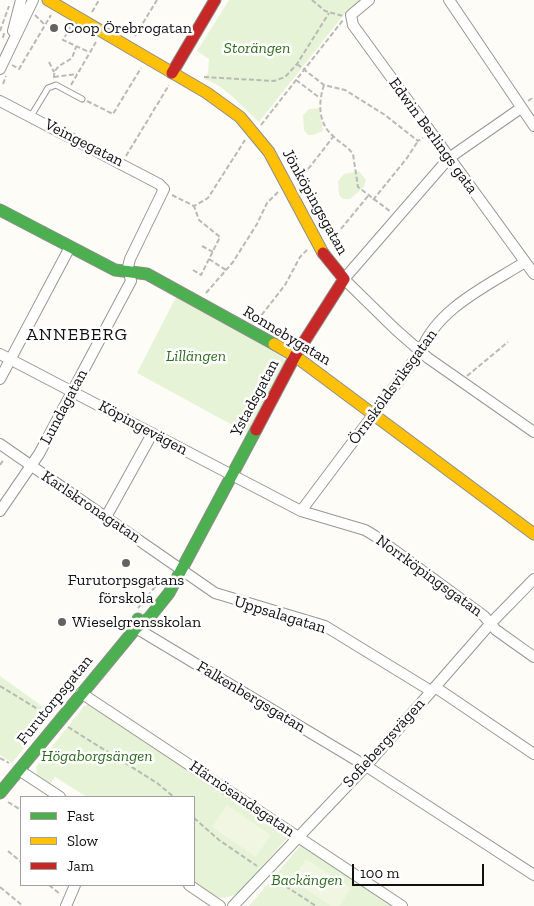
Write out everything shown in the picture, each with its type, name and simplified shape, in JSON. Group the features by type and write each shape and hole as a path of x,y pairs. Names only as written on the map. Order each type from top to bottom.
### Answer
{"street":[{"path":"0,69 33,0"},
{"path":"172,77 215,0"},
{"path":"350,17 370,0"},
{"path":"449,0 534,126"},
{"path":"7,52 16,1"},
{"name":"Jönköpingsgatan","path":"53,4 172,77 197,87 244,122 269,152 319,244 331,264 344,279 395,329 422,351 534,432"},
{"name":"Edwin Berlings gata","path":"350,17 353,25 534,274"},
{"name":"Veingegatan","path":"0,100 123,163 162,185 164,191"},
{"name":"Ystadsgatan","path":"182,569 295,356 344,279 449,158 522,108"},
{"name":"Lundagatan","path":"0,511 39,454 131,281 129,271 130,259 164,191"},
{"name":"Ronnebygatan","path":"1,212 115,270 147,274 295,356 374,412 534,534"},
{"path":"0,379 70,247"},
{"name":"Örnsköldsviksgatan","path":"301,511 422,351 427,336 456,307 525,262"},
{"name":"Köpingevägen","path":"0,354 232,475"},
{"path":"106,517 152,434"},
{"name":"Karlskronagatan","path":"0,444 182,569"},
{"name":"Norrköpingsgatan","path":"232,475 301,511 365,530 375,536 534,657"},
{"name":"Furutorpsgatan","path":"2,796 19,770 136,628 139,618 154,599 174,582 182,569"},
{"name":"Uppsalagatan","path":"182,569 215,593 228,599 325,626 433,689 534,754"},
{"name":"Sofiebergsvägen","path":"233,906 366,766 491,623 534,579"},
{"name":"Falkenbergsgatan","path":"136,628 366,766 534,875"},
{"name":"Härnösandsgatan","path":"82,693 402,906"},
{"path":"19,770 58,796"},
{"path":"66,906 75,886"},
{"path":"190,886 220,906"}],"lane":[{"path":"31,116 48,88 54,86 82,99"}],"path":[{"path":"91,14 99,0"},
{"path":"133,40 157,0"},
{"path":"312,0 330,13 350,17"},
{"path":"0,31 8,8 16,1"},
{"path":"3,84 12,65 19,68 46,25 53,4"},
{"path":"31,12 46,25"},
{"path":"197,87 206,76 278,80 286,76 298,64 330,13"},
{"path":"74,22 63,40 86,52 90,52"},
{"path":"67,91 98,38"},
{"path":"54,72 59,65 72,58 76,46"},
{"path":"86,52 88,56"},
{"path":"54,86 54,72 50,63 59,65"},
{"path":"82,99 113,114 143,64"},
{"path":"298,64 324,85 346,90 418,141"},
{"path":"54,76 78,74"},
{"path":"123,163 172,77"},
{"path":"296,80 320,99"},
{"path":"324,85 320,99 323,124 353,154 358,187 373,200 398,216"},
{"path":"373,200 407,158 418,141 431,133"},
{"path":"200,303 211,285 227,270 257,224 267,203 287,184 309,168 333,136"},
{"path":"248,330 274,300 300,256 308,248 319,244 340,230 368,196"},
{"path":"193,270 201,275 220,237 198,220 194,206"},
{"path":"202,246 213,252"},
{"path":"209,259 227,270"},
{"path":"461,381 508,342"},
{"path":"0,686 157,782 173,796"},
{"path":"2,796 20,809"},
{"path":"195,819 219,840 316,906"},
{"path":"8,851 20,861"},
{"path":"50,886 61,895"},
{"path":"0,887 23,906"}],"green space":[{"name":"Storängen","path":"229,0 362,0 345,13 259,122 227,92 204,79 208,73 209,59 197,51"},
{"path":"319,108 323,131 308,135 304,130 303,115 309,109"},
{"path":"359,171 366,180 364,187 350,199 343,199 339,195 338,181 344,174"},
{"name":"Lillängen","path":"177,295 284,358 285,362 247,433 137,373"},
{"path":"0,676 52,713 12,763 0,755"},
{"name":"Högaborgsängen","path":"89,704 290,835 238,893 225,898 219,898 210,894 195,883 195,796 85,796 55,777 50,784 37,775 36,767 84,706"},
{"path":"227,805 271,835 256,857 212,827"},
{"name":"Backängen","path":"301,845 391,906 249,906"},
{"path":"306,859 351,888 340,906 331,906 292,880"}],"traffic: fast":[{"path":"0,210 115,270 147,274 274,344"},
{"path":"136,628 149,618 169,593 256,430"},
{"path":"0,793 136,628 138,619"}],"traffic: slow":[{"path":"48,0 207,93 240,117 269,152 323,253"},
{"path":"274,344 295,356 534,534"}],"traffic: jam":[{"path":"172,73 215,0"},
{"path":"256,430 295,356 344,279 323,253"}],"place":[{"name":"Coop Örebrogatan","path":"54,28"},
{"name":"Furutorpsgatans förskola","path":"126,563"},
{"name":"Wieselgrensskolan","path":"62,622"}],"district":[{"name":"ANNEBERG","path":"77,335"}]}
